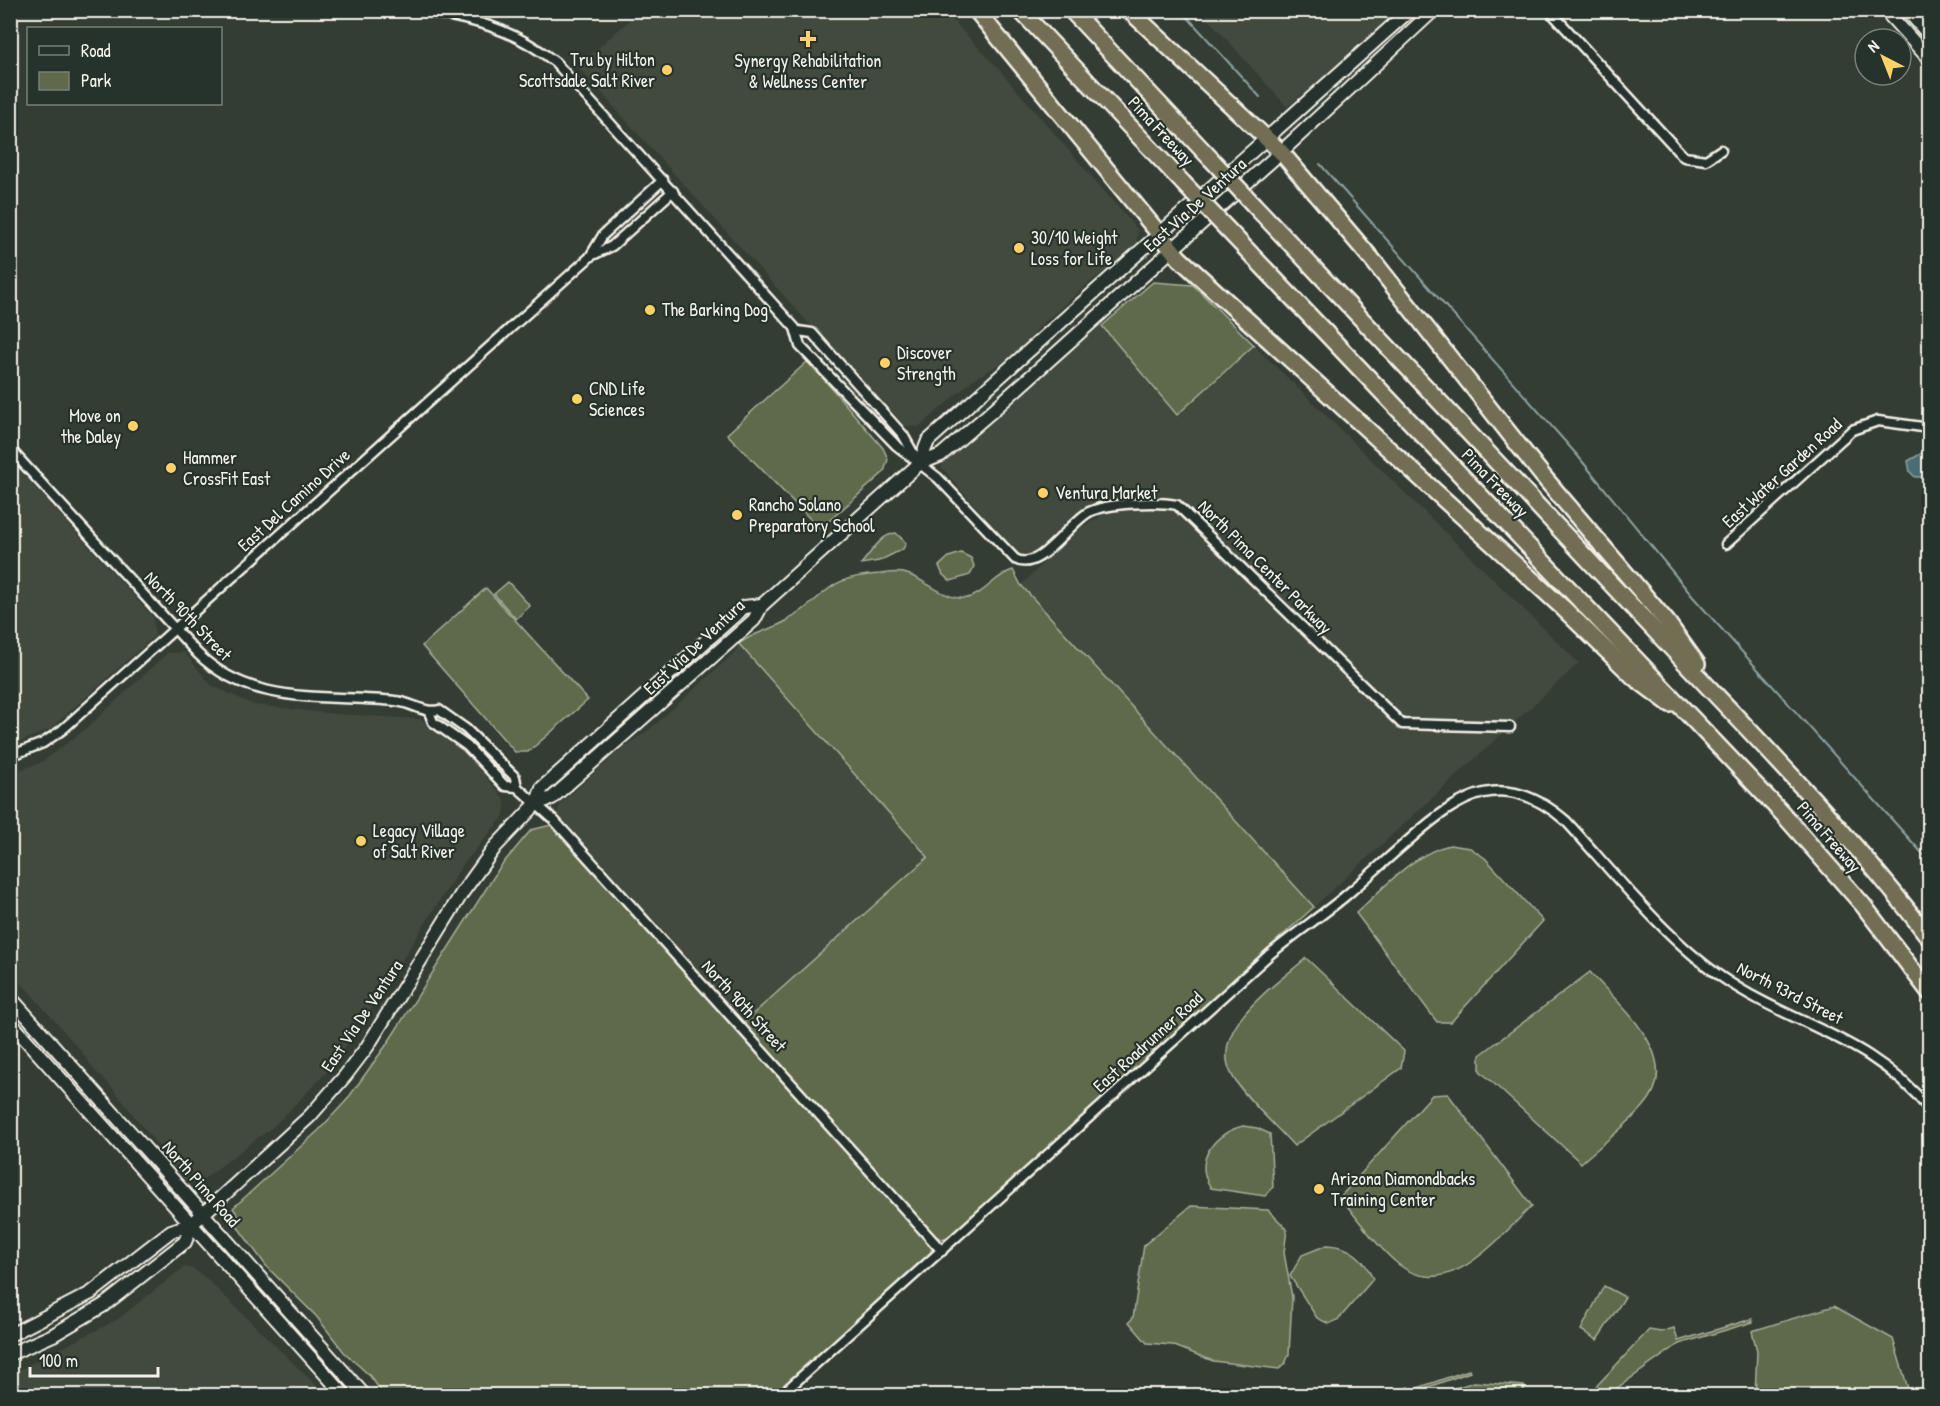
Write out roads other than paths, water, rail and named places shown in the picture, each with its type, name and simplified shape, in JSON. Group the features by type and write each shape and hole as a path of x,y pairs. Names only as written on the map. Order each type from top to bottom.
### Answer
{"highway":[{"path":"976,10 1171,250 1562,607 1635,678 1710,736"},
{"name":"Pima Freeway","path":"1020,10 1710,736 1863,905 1929,993"},
{"name":"Pima Freeway","path":"1071,10 1730,711 1847,839 1929,939"},
{"path":"1130,10 1281,152 1374,263 1549,483 1667,622 1730,711"}],"main road":[{"name":"East Via De Ventura","path":"919,464 928,441 1410,10"},
{"name":"East Via De Ventura","path":"10,1354 53,1335 104,1305 185,1242 192,1224 310,1116 367,1047 462,893 496,846 536,804 552,798 642,721 754,620 762,605 919,464 941,455 964,435 1281,152 1434,10"},
{"path":"1885,10 1929,60"},
{"path":"1907,10 1929,36"},
{"name":"North Pima Road","path":"10,997 365,1395"},
{"name":"North Pima Road","path":"10,1022 345,1395"},
{"name":"East Via De Ventura","path":"10,1335 91,1293 171,1231 192,1224"}],"street":[{"name":"North Pima Center Parkway","path":"418,10 485,23 509,32 535,46 568,74 798,331 800,346 896,445 938,478 1010,555 1022,563 1038,558 1089,512 1104,507 1177,505 1402,724 1510,727"},
{"path":"1550,10 1684,157 1706,160 1721,150"},
{"name":"East Del Camino Drive","path":"591,256 603,236 668,186"},
{"name":"East Del Camino Drive","path":"10,756 31,749 62,730 591,256 612,246 668,186"},
{"name":"North Pima Center Parkway","path":"798,331 812,333 903,435 919,464"},
{"name":"East Water Garden Road","path":"1726,544 1852,430 1878,421 1926,428"},
{"name":"North 90th Street","path":"10,449 175,629 208,664 224,676 250,688 273,693 398,701 429,712 439,710 466,729 515,777 517,787 554,819 942,1251"},
{"name":"North 90th Street","path":"429,712 433,722 467,746 505,786 517,787"},
{"name":"East Roadrunner Road","path":"780,1395 1270,954 1334,906 1444,810 1473,795 1510,793 1538,802 1566,821"},
{"name":"North 93rd Street","path":"1566,821 1682,945 1707,966 1753,996 1858,1047 1894,1074 1929,1110"}],"water":[{"path":"1929,445 1929,477 1915,477 1910,472 1908,461 1924,452"}],"waterway":[{"path":"1181,10 1260,97"},
{"path":"1320,164 1577,455 1693,597 1930,862"}],"place":[{"name":"Synergy Rehabilitation & Wellness Center","path":"808,39"},
{"name":"Tru by Hilton Scottsdale Salt River","path":"667,70"},
{"name":"30/10 Weight Loss for Life","path":"1019,248"},
{"name":"The Barking Dog","path":"650,310"},
{"name":"Discover Strength","path":"885,363"},
{"name":"CND Life Sciences","path":"577,399"},
{"name":"Move on the Daley","path":"133,426"},
{"name":"Hammer CrossFit East","path":"171,468"},
{"name":"Ventura Market","path":"1043,493"},
{"name":"Rancho Solano Preparatory School","path":"737,515"},
{"name":"Legacy Village of Salt River","path":"361,841"},
{"name":"Arizona Diamondbacks Training Center","path":"1319,1189"}]}
